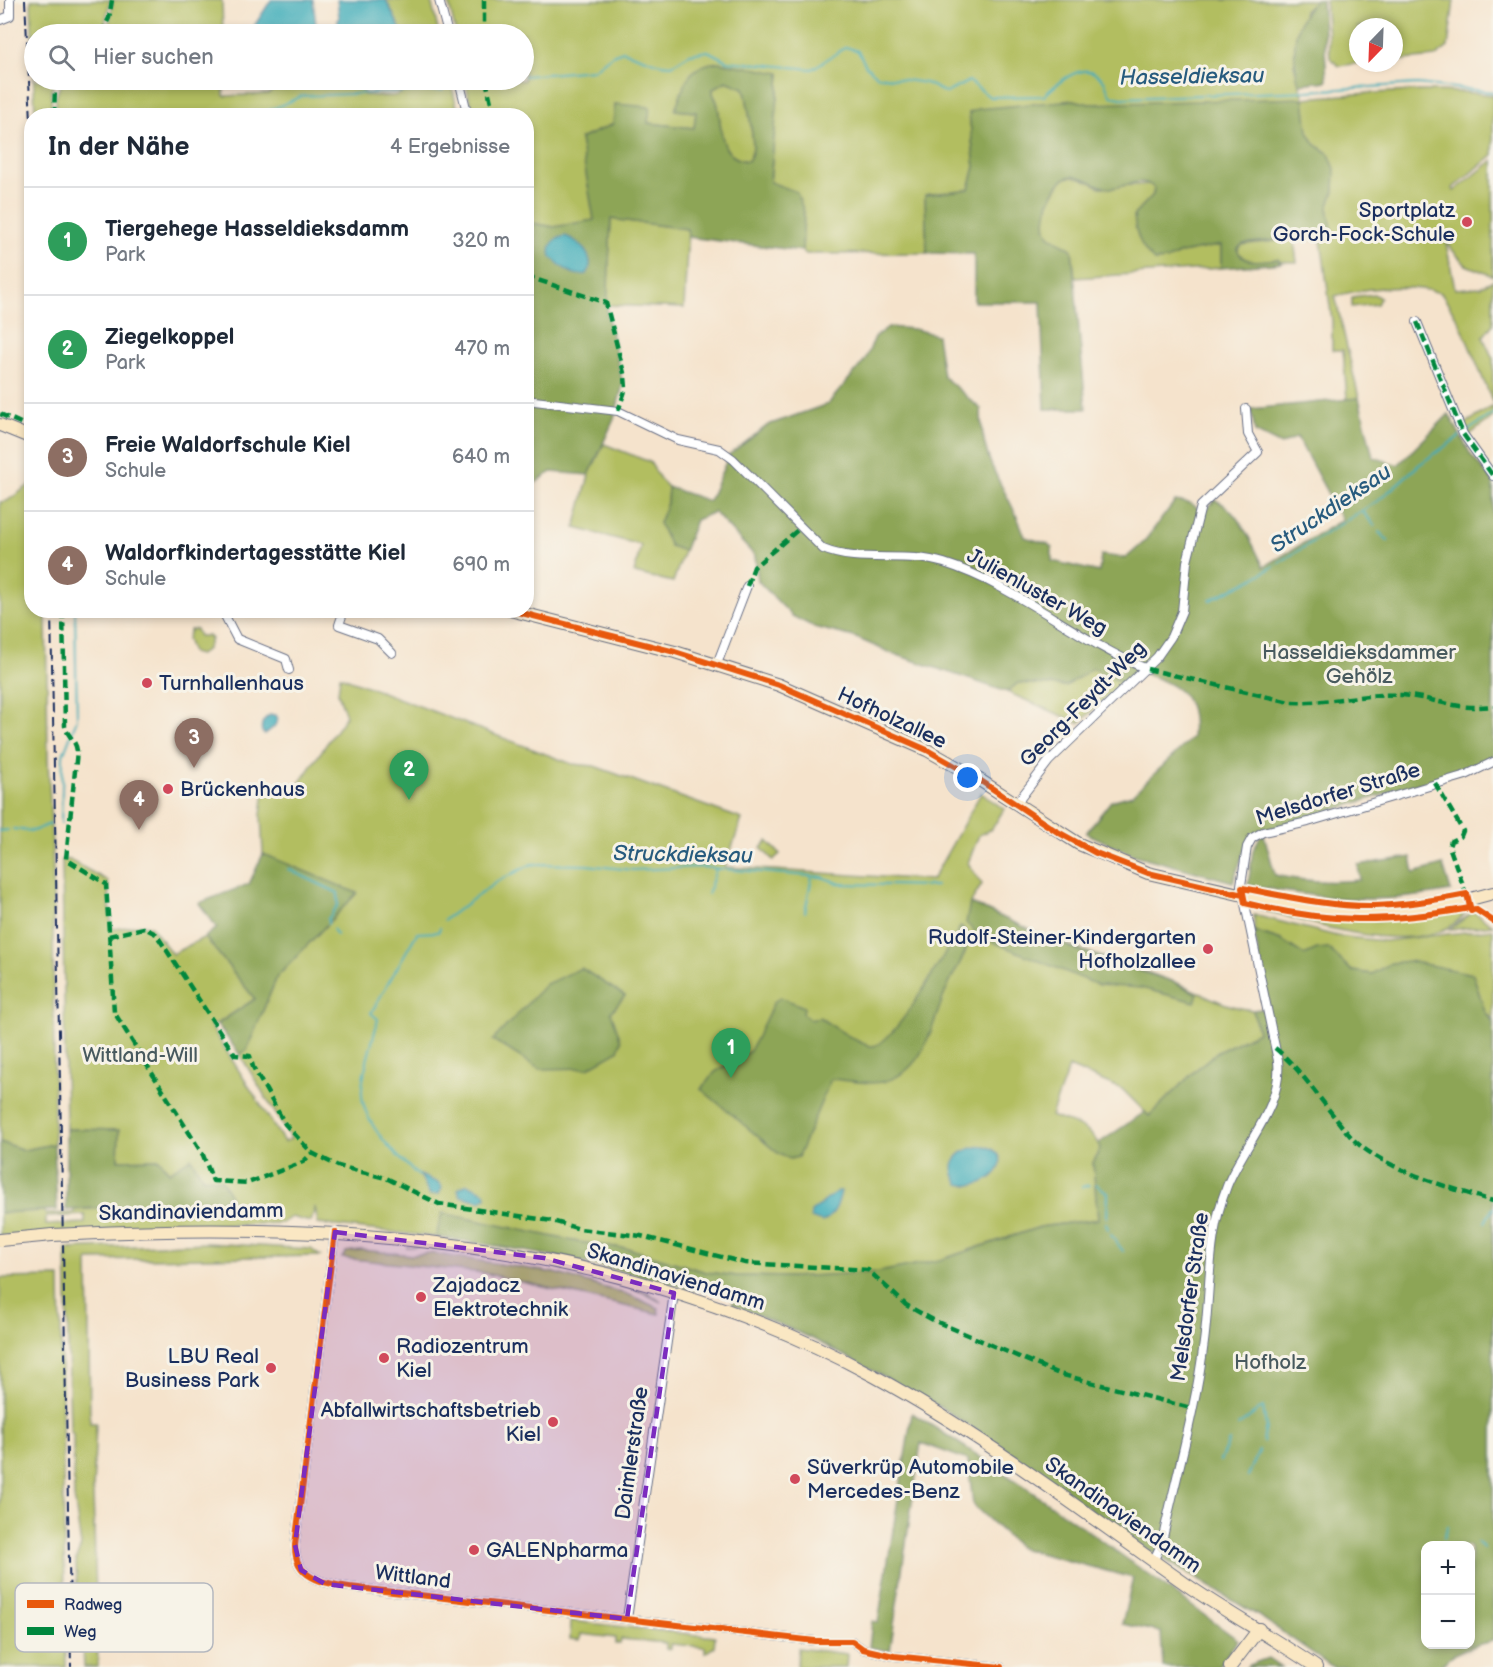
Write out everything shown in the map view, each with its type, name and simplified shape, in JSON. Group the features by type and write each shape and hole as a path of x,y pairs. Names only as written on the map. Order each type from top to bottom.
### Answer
{"main road":[{"path":"0,425 24,435"},
{"name":"Hofholzallee","path":"534,616 717,664 778,686 896,735 970,774 1071,840 1109,859 1148,873 1321,912 1363,914 1437,908 1493,893"},
{"name":"Skandinaviendamm","path":"0,1240 52,1235 167,1230 335,1232 489,1248 544,1258 674,1293 763,1324 879,1379 988,1445 1194,1589 1316,1667"},
{"path":"1230,1667 1259,1629"}],"street":[{"path":"0,20 10,16 10,0"},
{"path":"439,0 445,24"},
{"path":"462,90 466,108"},
{"path":"1418,322 1460,429 1493,476"},
{"name":"Julienluster Weg","path":"534,401 618,411 678,440 719,449 733,459 823,549 840,554 908,556 945,563 1002,590 1113,654 1147,669"},
{"name":"Georg-Feydt-Weg","path":"1016,804 1049,761 1147,669 1171,637 1182,611 1187,562 1201,506 1258,452 1248,434 1246,409"},
{"path":"717,664 747,586"},
{"path":"226,618 237,639 286,659 289,670"},
{"path":"341,618 339,625 378,639 392,653"},
{"name":"Melsdorfer Straße","path":"1154,1560 1162,1542 1196,1391 1204,1342 1210,1256 1219,1214 1232,1175 1272,1102 1277,1087 1278,1061 1243,895 1241,878 1247,847 1252,838 1263,832 1308,822 1466,775 1493,762"},
{"name":"Wittland","path":"335,1232 295,1545 295,1556 301,1570 314,1580 325,1584 815,1641 852,1641 863,1649 894,1656 1001,1667"},
{"name":"Daimlerstraße","path":"627,1619 674,1293"}],"highlighted area":[{"path":"335,1232 544,1258 674,1293 627,1619 325,1584 301,1570 295,1545"}],"green space":[{"path":"31,0 110,0 105,24 32,24"},
{"path":"113,0 222,0 223,24 108,24"},
{"path":"386,0 431,0 437,24 398,24"},
{"path":"448,0 1316,0 1304,11 1294,65 1304,98 1422,91 1493,95 1493,155 1453,188 1454,191 1493,160 1493,276 1466,265 1446,243 1455,289 1480,287 1493,280 1493,324 1483,337 1493,359 1493,403 1459,321 1441,293 1415,288 1361,290 1335,296 1359,398 1347,399 1343,350 1332,350 1332,321 1321,240 1333,239 1328,208 1334,191 1329,154 1315,144 1308,132 1089,104 1074,100 969,113 975,167 969,190 925,195 927,253 806,254 802,251 804,212 770,183 780,74 718,62 676,110 696,112 694,128 648,123 615,104 613,124 580,139 595,220 554,227 534,223 534,108 471,108 467,90 534,90 534,24 454,24"},
{"path":"1316,0 1322,0 1327,81 1299,84 1295,61 1298,28 1308,8"},
{"path":"1325,0 1454,0 1448,47 1435,57 1403,60 1403,18 1349,18 1349,65 1339,66 1330,58"},
{"path":"718,62 780,73 770,182 797,192 804,212 802,251 688,237 687,229 611,219 607,314 623,384 614,419 589,475 551,472 534,484 534,223 554,227 594,220 580,139 613,124 615,104 650,107 648,123 694,128 696,112 675,110 689,77 700,67","holes":["726,81 744,88 753,147 748,161 737,158 725,147 713,89"]},
{"path":"726,81 744,88 753,147 748,161 730,153 722,138 719,110 713,89"},
{"path":"34,90 51,90 52,108 35,108"},
{"path":"58,90 224,90 224,96 268,94 273,90 363,90 364,95 392,96 405,90 453,90 457,108 56,108"},
{"path":"1304,98 1308,132 1315,144 1329,154 1335,169 1334,191 1328,208 1334,239 1312,240 1308,233 1287,235 1284,239 1243,244 1237,249 1248,260 1278,259 1281,263 1221,268 1221,245 1181,253 1166,260 1154,261 1140,240 1134,215 1153,195 1154,188 1149,184 1138,182 1110,188 1072,176 1061,181 1056,187 1048,204 1046,230 1051,237 1072,250 1086,409 1045,409 1041,302 974,302 974,254 927,253 925,195 969,189 975,167 969,113 978,109 1074,100 1089,104"},
{"path":"1064,178 1082,178 1100,187 1150,184 1154,188 1153,195 1134,215 1154,261 1166,260 1181,253 1221,245 1221,268 1075,278 1072,250 1048,235 1044,221 1048,205 1056,190"},
{"path":"611,219 688,229 684,308 607,305"},
{"path":"1293,234 1297,262 1247,261 1238,252 1239,245 1284,240 1287,235"},
{"path":"1374,294 1380,298 1377,304 1352,307 1352,297"},
{"name":"Hasseldieksdammer Gehölz","path":"888,327 914,329 937,335 943,376 981,409 982,430 990,462 1025,537 1048,544 1052,548 1052,561 1099,572 1101,555 1126,558 1143,543 1175,501 1190,503 1204,512 1215,500 1224,505 1244,529 1264,567 1342,520 1297,437 1281,445 1255,432 1251,409 1359,398 1373,457 1398,465 1449,414 1471,455 1493,482 1493,757 1475,767 1263,831 1246,846 1233,882 1131,854 1086,833 1111,801 1132,795 1192,738 1191,710 1181,692 1173,686 1137,671 1122,683 1093,668 1066,686 1018,683 1007,692 891,653 854,637 814,627 792,616 758,581 755,556 714,512 696,520 684,551 670,546 659,523 667,503 668,487 709,501 729,455 768,425 828,404 865,360 875,337"},
{"path":"1493,406 1493,417 1468,436 1463,425"},
{"path":"604,444 650,462 660,479 668,487 667,503 659,523 670,546 684,551 673,582 634,573 641,545 575,528 589,475"},
{"path":"24,489 24,618 46,618 48,760 53,869 54,1144 24,1150 0,1142 0,502 7,501"},
{"path":"196,629 199,636 208,636 211,639 207,649 200,655 192,653 187,639 190,630"},
{"path":"1093,668 1122,683 1079,723 1007,692 1018,683 1066,686"},
{"name":"Wittland-Will","path":"340,676 572,764 594,766 742,819 725,867 932,880 981,793 1004,809 992,829 979,835 968,863 982,884 970,904 1044,936 1172,981 1221,1002 1253,1010 1258,1032 1216,1053 1149,1116 1122,1089 1069,1067 1051,1116 1080,1127 1097,1142 1100,1149 1093,1163 1098,1219 1040,1227 940,1260 879,1273 792,1277 737,1276 706,1272 630,1249 578,1242 442,1214 436,1237 318,1224 315,1207 311,1222 291,1217 282,1223 0,1236 0,1213 45,1211 45,1214 74,1213 74,1210 231,1200 169,1172 159,1159 118,1160 119,1130 66,1129 62,859 70,860 108,881 111,925 114,929 139,925 151,926 172,954 205,937 255,999 217,1024 210,1025 284,1142 291,1139 240,1055 247,1049 277,977 356,893 263,854 261,815 265,782 298,785 346,716 338,693","holes":["85,1215 85,1223 46,1225 46,1217"]},
{"path":"1263,831 1275,875 1318,881 1360,880 1358,865 1411,857 1414,873 1443,865 1451,891 1374,899 1325,897 1248,885 1253,850"},
{"path":"767,841 780,854 773,860 761,848"},
{"path":"263,854 357,893 277,977 247,1049 240,1055 217,1024 255,999 205,937 217,928 199,903 249,884"},
{"path":"970,903 1076,950 1174,982 1198,994 1195,1002 1141,988 1098,985 993,942 978,934 966,923"},
{"path":"1259,908 1310,916 1362,920 1413,919 1464,910 1465,913 1450,927 1429,935 1405,938 1351,933"},
{"path":"1474,912 1493,925 1449,930 1472,913"},
{"path":"1254,915 1337,936 1384,941 1493,929 1493,1019 1485,1012 1473,974 1391,963 1372,974 1352,971 1328,948 1304,955 1281,940 1254,931"},
{"path":"961,926 969,934 966,949 918,1057 897,1077 882,1082 863,1083 831,1079 798,1157 790,1159 779,1154 701,1089 715,1072 750,1051 774,1002 780,997 804,1007 803,1014 811,1020 819,1017 860,1042 872,1046 882,1042 907,1014"},
{"name":"Hofholz","path":"1254,931 1281,940 1304,955 1317,949 1328,948 1352,971 1372,974 1391,963 1409,961 1473,974 1485,1012 1493,1022 1493,1641 1475,1646 1475,1541 1421,1541 1421,1649 1466,1649 1444,1661 1440,1667 1333,1667 1262,1618 1132,1540 1015,1455 935,1404 811,1338 732,1304 734,1298 699,1285 696,1291 567,1259 436,1237 442,1213 578,1242 630,1249 706,1272 737,1276 792,1277 879,1272 940,1260 1040,1227 1098,1219 1093,1163 1100,1149 1099,1143 1145,1112 1149,1116 1216,1053 1258,1032 1253,1010 1269,1008"},
{"path":"581,968 625,996 611,1012 621,1041 618,1051 588,1068 539,1069 493,1040 546,984"},
{"path":"66,1129 119,1130 118,1160 159,1159 169,1172 191,1158 203,1177 222,1180 232,1200 66,1210"},
{"path":"0,1142 24,1150 54,1144 57,1210 0,1213"},
{"path":"207,1243 311,1249 320,1256 88,1260 90,1423 96,1423 93,1491 96,1583 77,1583 76,1559 81,1546 74,1497 73,1434 70,1430 66,1249"},
{"path":"431,1245 531,1261 432,1246 406,1247"},
{"path":"361,1250 412,1255 430,1253 555,1273 632,1296 658,1308 659,1314 484,1273 342,1258 346,1252"},
{"path":"543,1263 566,1267 649,1293 661,1302 642,1292"},
{"path":"60,1277 65,1583 15,1583 15,1652 66,1652 66,1667 0,1667 0,1278"},
{"path":"912,1413 996,1467 1238,1640 1218,1667 1163,1667 1161,1632 1122,1624 1133,1578 1020,1548 973,1505 968,1460 921,1443 890,1651 869,1647 872,1621 878,1622"},
{"path":"571,1621 715,1637 714,1647 705,1653 705,1647 670,1644 670,1649 666,1649 666,1643 621,1639 620,1644 616,1644 616,1638 581,1634 580,1640 570,1639"},
{"path":"798,1648 847,1654 846,1667 797,1667"},
{"path":"83,1652 98,1652 98,1667 84,1667"},
{"path":"1268,1658 1281,1667 1247,1667 1249,1665"}],"water":[{"path":"271,0 313,0 316,24 255,24"},
{"path":"337,0 386,0 398,24 337,24"},
{"path":"565,236 571,238 585,251 590,262 587,274 572,273 551,257 550,249 553,243"},
{"path":"270,715 276,715 278,719 274,727 265,734 262,732 262,724"},
{"path":"985,1146 995,1151 1000,1158 997,1172 981,1183 959,1184 953,1168 958,1156 969,1149"},
{"path":"420,1175 439,1183 442,1188 439,1194 430,1195"},
{"path":"467,1184 485,1192 486,1197 481,1201 460,1196 458,1189"},
{"path":"841,1191 839,1201 830,1216 822,1222 811,1218 811,1212"}],"waterway":[{"name":"Hasseldieksau","path":"534,75 593,70 612,55 623,51 660,64 672,65 690,54 708,51 727,61 812,69 846,47 858,51 866,66 878,76 926,83 946,93 969,81 990,97 1044,96 1064,79 1088,71 1102,79 1111,96 1121,98 1417,84 1493,92"},
{"name":"Hasseldieksau","path":"275,108 302,96 443,90"},
{"name":"Struckdieksau","path":"1465,433 1493,413"},
{"name":"Struckdieksau","path":"1210,600 1258,576 1379,500 1420,464 1460,436"},
{"path":"1363,512 1375,526"},
{"path":"1379,532 1388,541"},
{"path":"61,823 63,755 77,719 75,618"},
{"path":"13,829 33,831 50,824"},
{"path":"0,831 8,830"},
{"name":"Struckdieksau","path":"444,920 498,881 532,864 587,865 633,870 698,867 822,877 841,884 936,886"},
{"path":"288,869 338,893 338,905 328,919 328,924"},
{"path":"708,894 716,869"},
{"path":"805,912 812,876"},
{"name":"Struckdieksau","path":"419,1176 400,1159 373,1125 363,1100 362,1088 378,1019 371,1013 417,933 438,932 440,928"},
{"path":"333,929 337,935"},
{"path":"1096,1184 1108,1193 1107,1218"},
{"path":"1082,1187 1090,1185"},
{"path":"1485,1222 1493,1208"},
{"path":"1106,1223 1108,1229"},
{"path":"1111,1235 1123,1251"},
{"path":"1238,1426 1263,1407 1266,1426 1263,1442"},
{"path":"1220,1461 1229,1441"},
{"path":"1248,1476 1259,1451"},
{"path":"1444,1538 1448,1527"},
{"path":"1477,1542 1484,1548"}],"railway":[{"path":"25,0 26,24"},
{"path":"29,90 30,108"},
{"path":"51,618 69,1583"},
{"path":"71,1652 71,1667"}],"marked path":[{"path":"106,24 112,0"},
{"path":"484,0 484,24"},
{"path":"54,108 55,90"},
{"path":"488,90 492,108"},
{"path":"534,279 606,303 625,377 626,388 618,411"},
{"path":"1417,322 1463,434 1493,476"},
{"path":"0,414 24,424"},
{"path":"747,586 754,567 800,528"},
{"path":"63,618 65,726 77,751 66,859 106,884 114,1012 203,1155 213,1181 248,1183 303,1162 312,1153"},
{"path":"1147,669 1290,702 1401,695 1456,706 1493,706"},
{"path":"1435,783 1463,831 1461,836 1451,841 1449,846 1468,899"},
{"path":"109,936 144,928 156,934 235,1055 250,1056 253,1067 285,1124 312,1153 338,1166 386,1178 439,1204 552,1221 580,1229 641,1236 745,1263 868,1270 906,1305 935,1321 1059,1374 1191,1408"},
{"path":"1275,1048 1306,1080 1342,1127 1364,1149 1398,1168 1493,1201"}],"cycle path":[{"path":"534,616 675,652 779,685 927,750 978,779 1056,831 1096,853 1148,873 1243,895"},
{"path":"1470,908 1384,919 1331,918 1245,903 1242,888 1358,906 1410,903 1467,894 1471,911 1475,909 1493,921"},
{"path":"335,1232 295,1545 299,1565 312,1577 330,1584 350,1587 815,1641 852,1641 863,1649 894,1656 1001,1667"}],"place":[{"name":"Sportplatz Gorch-Fock-Schule","path":"1467,222"},
{"name":"Turnhallenhaus","path":"147,683"},
{"name":"Freie Waldorfschule Kiel","path":"194,768"},
{"name":"Brückenhaus","path":"168,789"},
{"name":"Ziegelkoppel","path":"409,800"},
{"name":"Waldorfkindertagesstätte Kiel","path":"139,830"},
{"name":"Rudolf-Steiner-Kindergarten Hofholzallee","path":"1208,949"},
{"name":"Tiergehege Hasseldieksdamm","path":"731,1078"},
{"name":"Zajadacz Elektrotechnik","path":"421,1297"},
{"name":"Radiozentrum Kiel","path":"384,1358"},
{"name":"LBU Real Business Park","path":"271,1368"},
{"name":"Abfallwirtschaftsbetrieb Kiel","path":"553,1422"},
{"name":"Süverkrüp Automobile Mercedes-Benz","path":"795,1479"},
{"name":"GALENpharma","path":"474,1550"}]}
